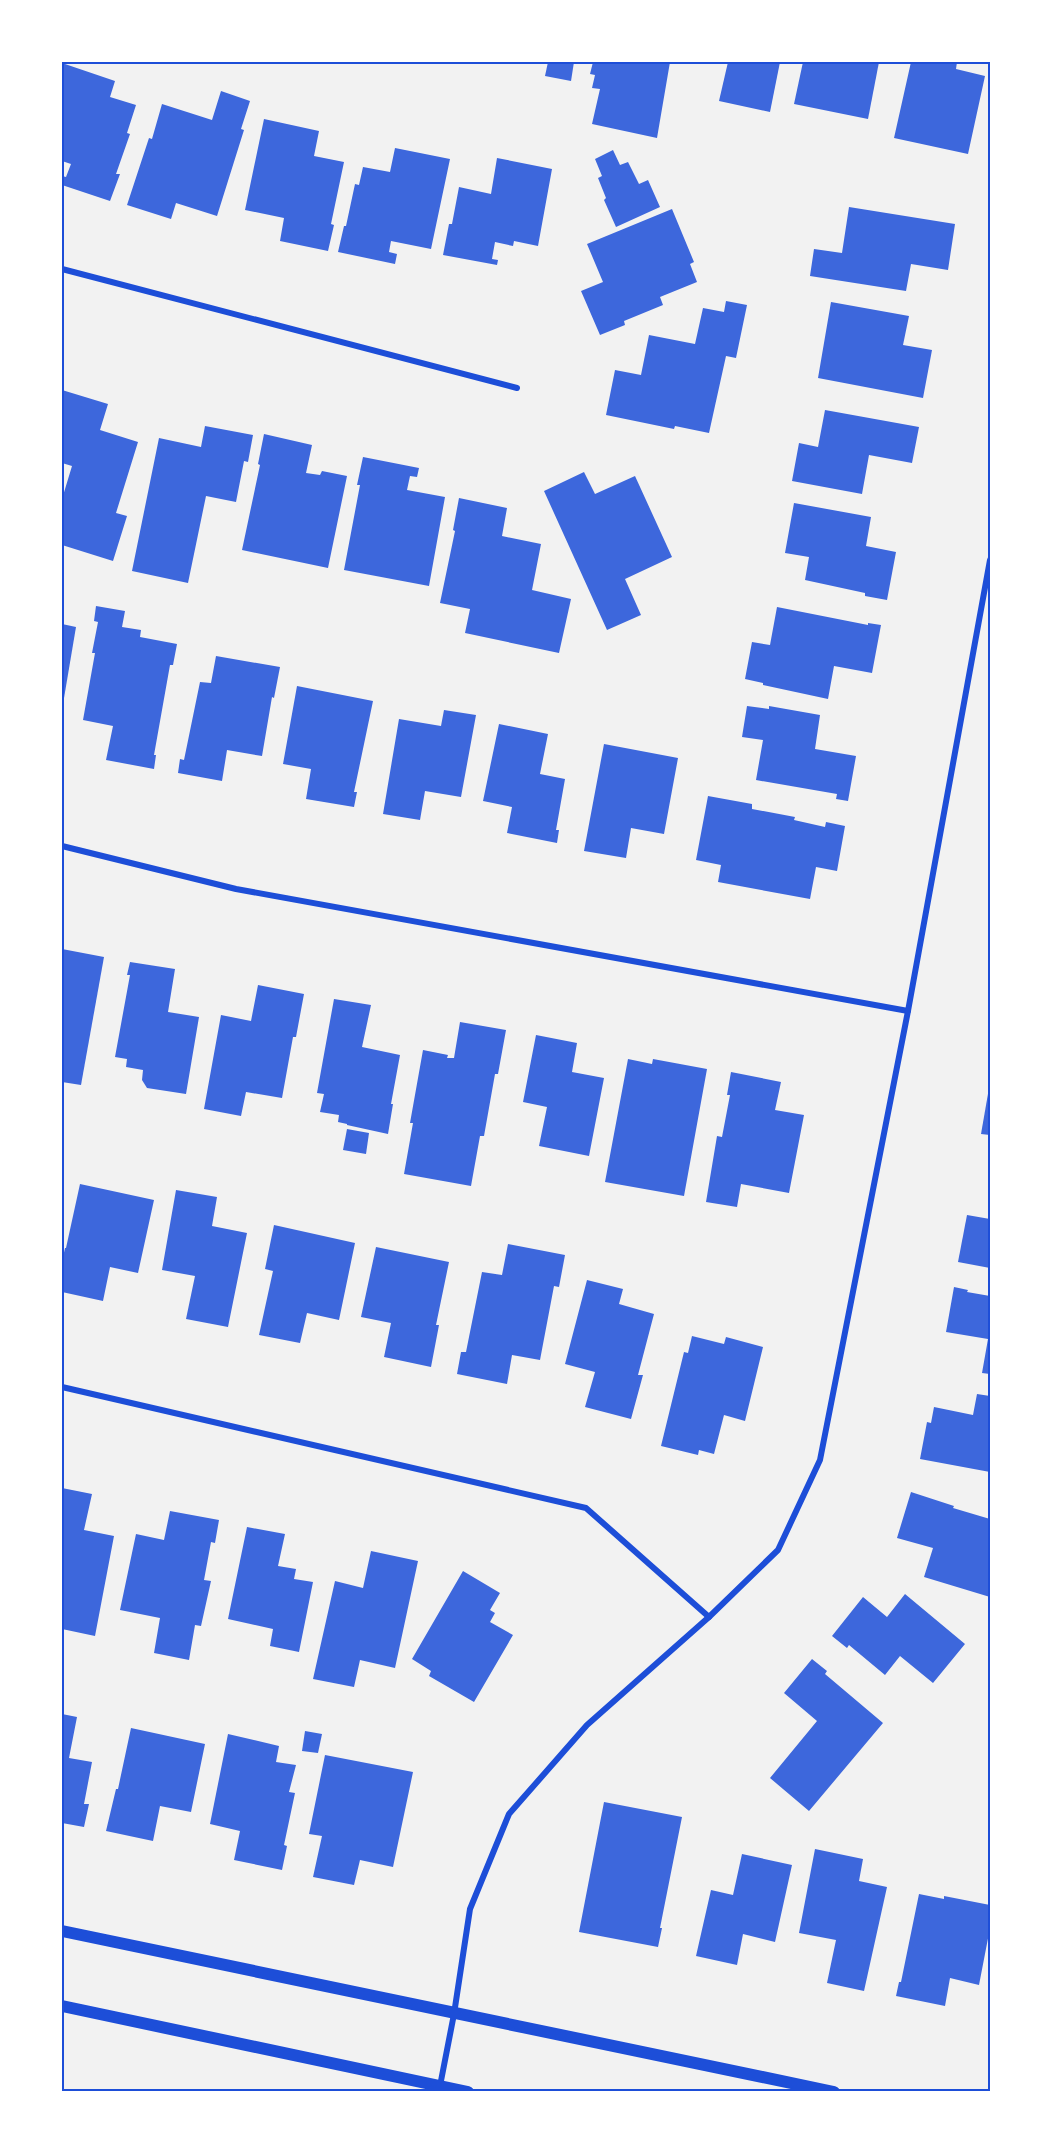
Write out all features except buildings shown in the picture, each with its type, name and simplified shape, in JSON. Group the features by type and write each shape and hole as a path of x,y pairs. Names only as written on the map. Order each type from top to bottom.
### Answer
{"main road":[{"path":"62,1931 834,2091"},
{"path":"62,2006 468,2091"}],"street":[{"path":"62,269 517,388"},
{"path":"440,2086 470,1909 509,1814 586,1725 709,1617 778,1550 820,1460 908,1011 990,560"},
{"path":"62,846 236,889 908,1011"},
{"path":"62,1387 586,1508 709,1617"}]}
